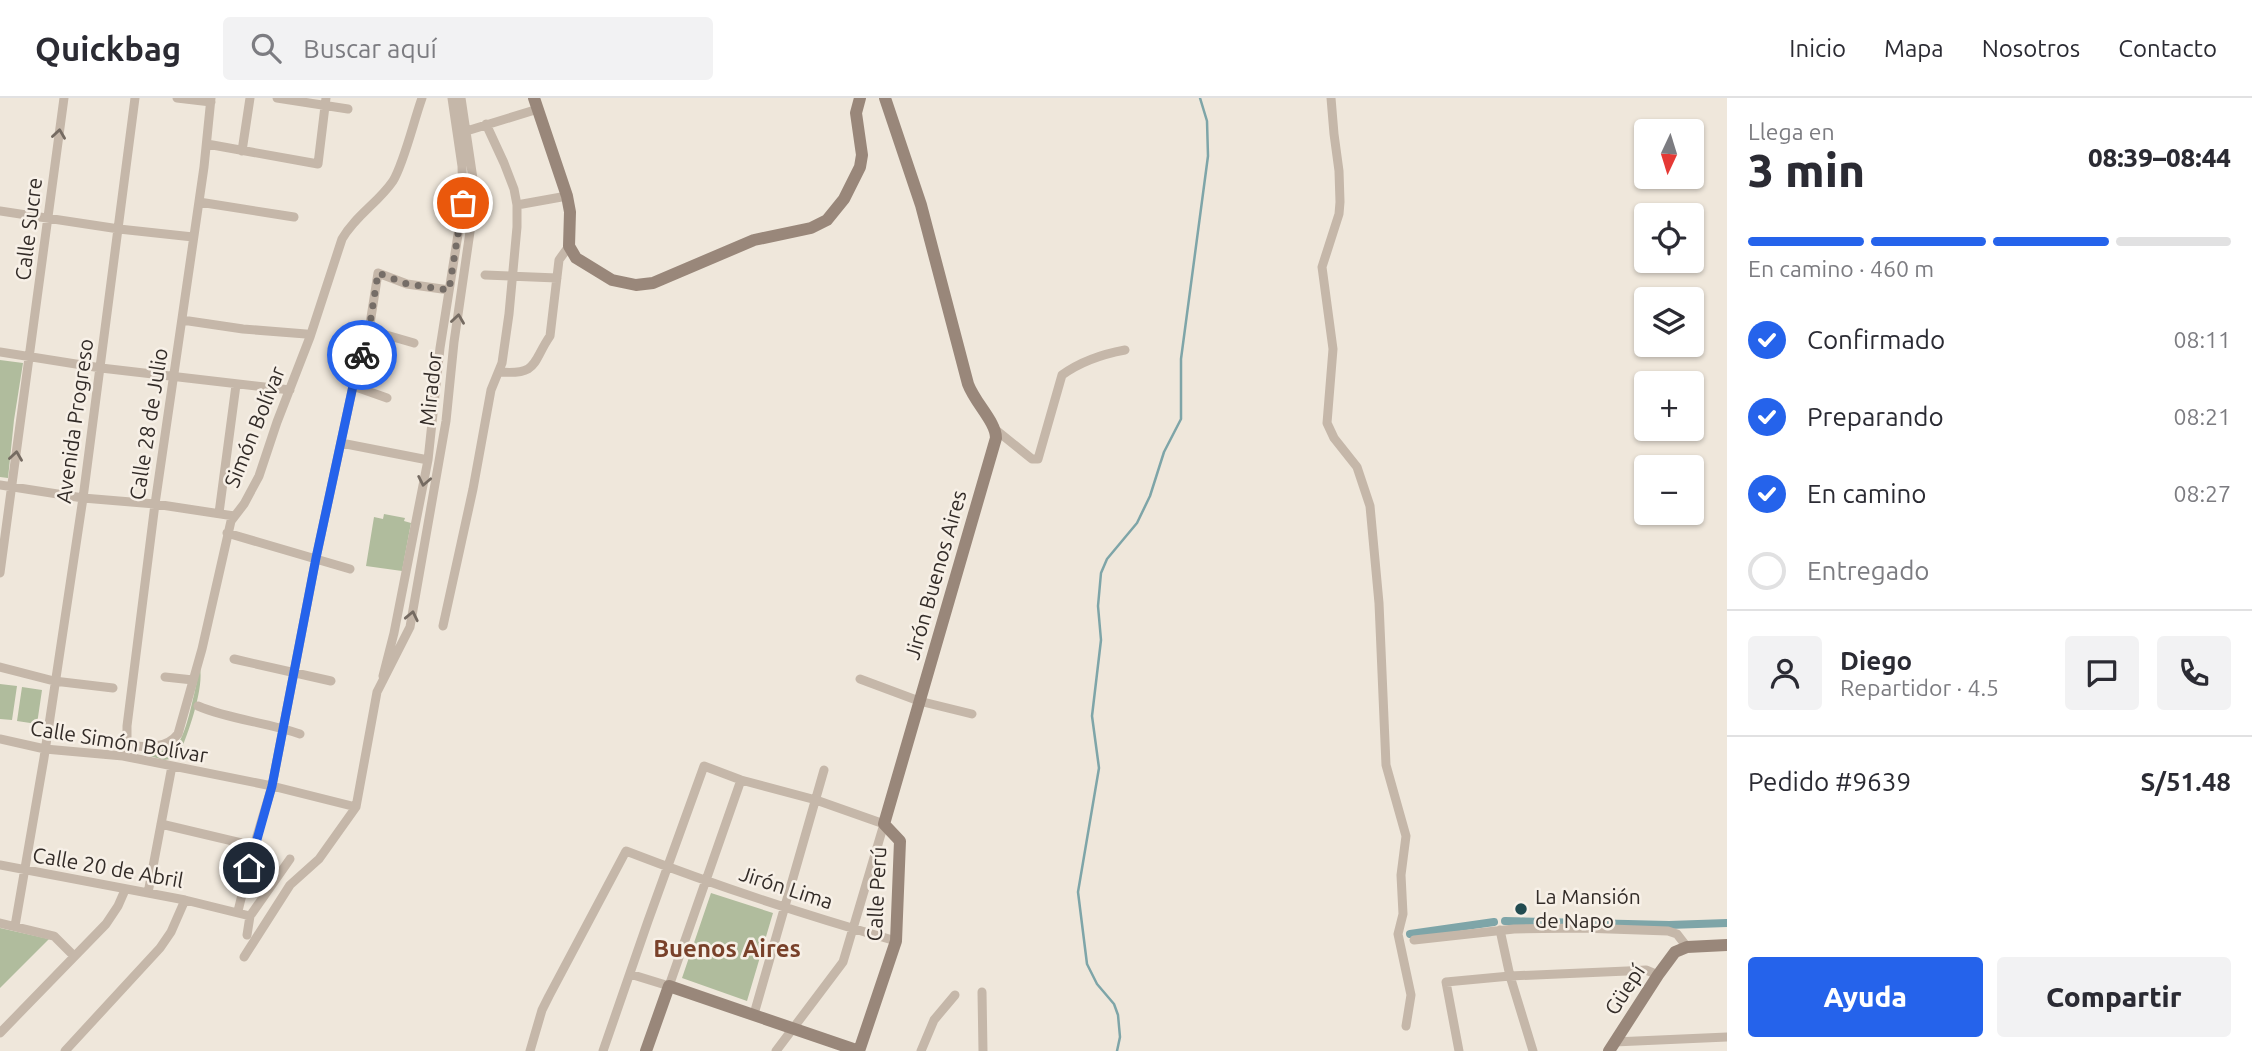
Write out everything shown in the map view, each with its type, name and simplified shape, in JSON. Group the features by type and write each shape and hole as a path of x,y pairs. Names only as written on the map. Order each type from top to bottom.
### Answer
{"street":[{"name":"Calle Sucre","path":"0,573 64,98"},
{"name":"Avenida Progreso","path":"15,926 83,498 135,98"},
{"path":"177,98 211,100"},
{"path":"242,151 250,98"},
{"path":"277,98 325,102 348,109"},
{"name":"Simón Bolívar","path":"127,745 154,747 178,734 202,649 227,533 234,516 259,476 310,337 342,239 350,224 385,191 396,176 422,98"},
{"name":"Mirador","path":"383,677 410,627 446,421 454,342 473,211 473,179 452,98"},
{"name":"Mirador","path":"244,957 290,885 319,859 356,807 374,707 394,634 428,460 464,195 461,98"},
{"path":"461,133 482,128 536,104 567,196 570,212 569,246 576,258 612,280 628,285 642,285 754,240 820,225 838,208 860,167 862,155 856,113 860,98"},
{"path":"885,98 921,205 968,384 973,397 996,430 1032,459 1038,459 1062,376 1073,367 1125,350"},
{"path":"1331,98 1340,202 1331,243 1322,267 1334,349 1328,423 1334,438 1357,467 1370,506 1379,603 1386,765 1406,836 1401,875 1403,914 1398,934 1411,995 1406,1026"},
{"name":"Calle 28 de Julio","path":"123,756 127,745 155,504 183,320 211,100"},
{"path":"207,144 318,163 325,102"},
{"path":"443,626 491,390 500,372 513,276 517,205 504,163 486,124"},
{"path":"517,205 567,196"},
{"path":"199,202 295,217"},
{"path":"0,211 193,237"},
{"path":"500,372 526,370 538,360 550,337 559,260 569,246"},
{"path":"238,911 272,786 316,558 353,386 369,330 378,273 407,284 449,290"},
{"path":"485,275 557,278"},
{"path":"183,320 306,334 310,337"},
{"path":"369,330 414,343"},
{"path":"0,352 101,368 290,390"},
{"path":"219,513 236,385"},
{"path":"353,386 387,398"},
{"name":"Jirón Buenos Aires","path":"776,1051 843,962 995,445 996,430"},
{"path":"341,443 428,460"},
{"path":"0,485 234,516"},
{"path":"227,533 350,569"},
{"path":"234,659 331,681"},
{"path":"0,667 54,681 113,688"},
{"path":"165,677 193,680"},
{"path":"860,679 919,701 972,714"},
{"path":"198,706 218,715 300,734"},
{"name":"Calle Simón Bolívar","path":"0,739 45,749 123,756 272,786 356,807"},
{"path":"148,893 172,766"},
{"path":"603,1051 704,766 884,824"},
{"path":"754,1014 824,770"},
{"path":"646,1051 741,780"},
{"path":"161,824 254,846"},
{"name":"Calle Perú","path":"859,1051 896,941 901,841 884,824"},
{"name":"Jirón Lima","path":"530,1051 548,996 626,851 706,880 896,941"},
{"path":"247,935 250,916 290,859"},
{"name":"Calle 20 de Abril","path":"0,865 185,900 250,916"},
{"path":"0,1033 106,924 125,890"},
{"path":"65,1051 160,948 171,932 185,900"},
{"path":"0,923 54,936 74,956"},
{"path":"1414,940 1500,930 1581,928 1668,931 1677,934 1688,947 1727,946"},
{"path":"1500,930 1510,976 1533,1051"},
{"name":"Güepí","path":"1612,1047 1675,952 1688,947"},
{"path":"1460,1051 1446,982 1510,976 1646,970 1658,975"},
{"path":"630,974 859,1051"},
{"path":"982,992 983,1051"},
{"path":"921,1051 934,1020 955,995"},
{"path":"1612,1047 1727,1037"}],"green space":[{"path":"0,360 23,363 8,478 0,477"},
{"path":"384,514 405,518 404,521 411,523 402,571 366,566 374,517 383,519"},
{"path":"200,668 197,701 177,758 164,760 142,754 169,749 180,740 189,716"},
{"path":"0,684 17,686 12,720 0,719"},
{"path":"22,687 42,690 37,724 17,721"},
{"path":"711,893 773,913 747,1001 682,978"},
{"path":"0,928 49,939 0,988"}],"waterway":[{"path":"1117,1051 1120,1037 1118,1015 1114,1004 1097,984 1087,964 1078,892 1099,768 1092,716 1101,640 1098,606 1101,573 1107,559 1137,523 1150,496 1164,452 1181,419 1181,359 1208,156 1207,121 1200,98"},
{"path":"1505,921 1669,925 1727,923"},
{"path":"1410,934 1494,922"}],"way so far":[{"path":"362,355 378,273 407,284 449,290 463,203"}],"place":[{"name":"La Mansión de Napo","path":"1521,909"}],"district":[{"name":"Buenos Aires","path":"727,949"}],"route":[{"path":"249,868 272,786 316,558 362,355"}]}
